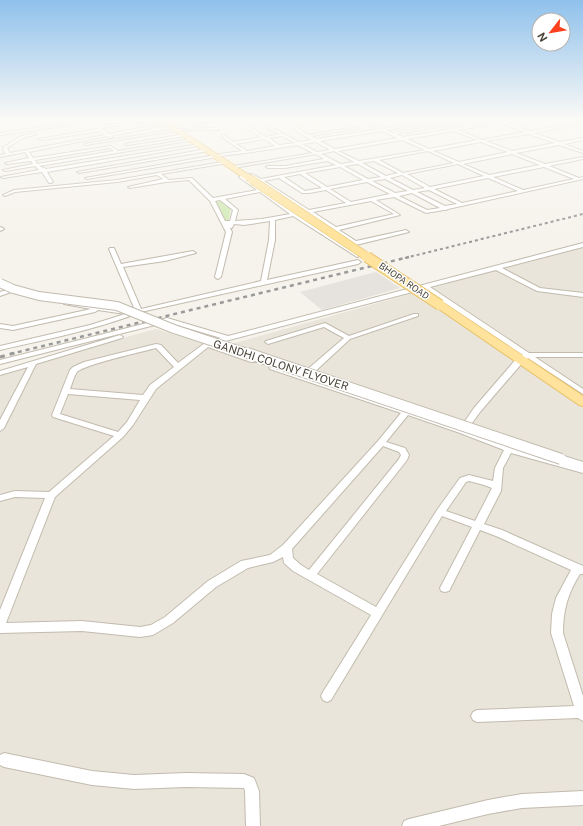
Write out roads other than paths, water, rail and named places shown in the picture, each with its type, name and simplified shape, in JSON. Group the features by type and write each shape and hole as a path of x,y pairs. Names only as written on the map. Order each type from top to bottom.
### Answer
{"main road":[{"name":"BHOPA ROAD","path":"223,159 440,305 524,358 583,402"}],"street":[{"path":"32,159 36,165 43,170 51,182"},
{"path":"7,163 35,159"},
{"path":"5,170 74,159"},
{"path":"3,177 116,159"},
{"path":"135,159 146,168 167,180"},
{"path":"79,172 159,159"},
{"path":"78,180 146,168 218,159"},
{"path":"5,195 14,191 117,181 156,174 220,159"},
{"path":"234,167 285,159"},
{"path":"268,168 285,168 330,159 424,212 446,209 581,179"},
{"path":"351,159 446,209"},
{"path":"260,180 383,159"},
{"path":"447,159 522,192"},
{"path":"280,176 305,192 479,159"},
{"path":"528,159 581,179"},
{"path":"224,222 254,222 273,219 580,159"},
{"path":"64,160 70,166"},
{"path":"375,160 463,205"},
{"path":"301,173 352,204"},
{"path":"0,348 91,327 139,310 262,283 357,259 341,245 294,215 241,178 251,174 356,243"},
{"path":"130,187 167,180 190,179 212,200 229,232"},
{"path":"212,200 260,191"},
{"path":"218,277 231,222 236,210 221,198"},
{"path":"336,229 398,215 372,200"},
{"path":"262,283 264,282 272,240 273,219"},
{"path":"341,245 406,232"},
{"path":"0,624 51,495 120,436 130,423 144,398 153,388 207,344 583,245"},
{"path":"112,249 139,310"},
{"path":"120,266 193,253"},
{"path":"497,268 539,290 583,295"},
{"name":"GANDHI COLONY FLYOVER","path":"0,283 21,292 37,296 122,307 174,329 583,466"},
{"path":"0,287 32,298 130,313"},
{"path":"426,287 524,358 583,392"},
{"path":"0,294 9,291"},
{"path":"0,332 100,308"},
{"path":"303,378 348,338 416,315"},
{"path":"0,362 168,320 179,322 186,326 228,338"},
{"path":"0,373 158,326 179,322"},
{"path":"268,342 325,325 348,338"},
{"path":"0,326 13,328"},
{"path":"158,326 303,378 462,431 509,449 583,470"},
{"path":"120,436 56,415 73,372 82,366 153,346 159,346 178,367"},
{"path":"462,431 477,410 524,358 583,355"},
{"path":"0,428 34,362"},
{"path":"65,391 144,398"},
{"path":"0,628 82,626 140,632 153,630 169,620 212,584 245,564 272,558 287,548 381,443 406,412"},
{"path":"310,576 403,460 405,455 402,450 381,443"},
{"path":"445,588 497,487 499,468 509,449"},
{"path":"327,696 440,512 464,479 469,478 479,480 497,487"},
{"path":"0,498 15,494 51,495"},
{"path":"440,512 477,525 581,569 565,589 558,607 556,620 557,633 583,713 477,716"},
{"path":"287,548 288,560 291,564 378,614"},
{"path":"4,760 92,778 129,782 186,780 244,781 249,783 252,791 253,826"},
{"path":"409,826 488,807 522,801 583,798"}],"railway":[{"path":"405,258 583,214"},
{"path":"10,354 409,257"},
{"path":"0,357 15,353"}]}
